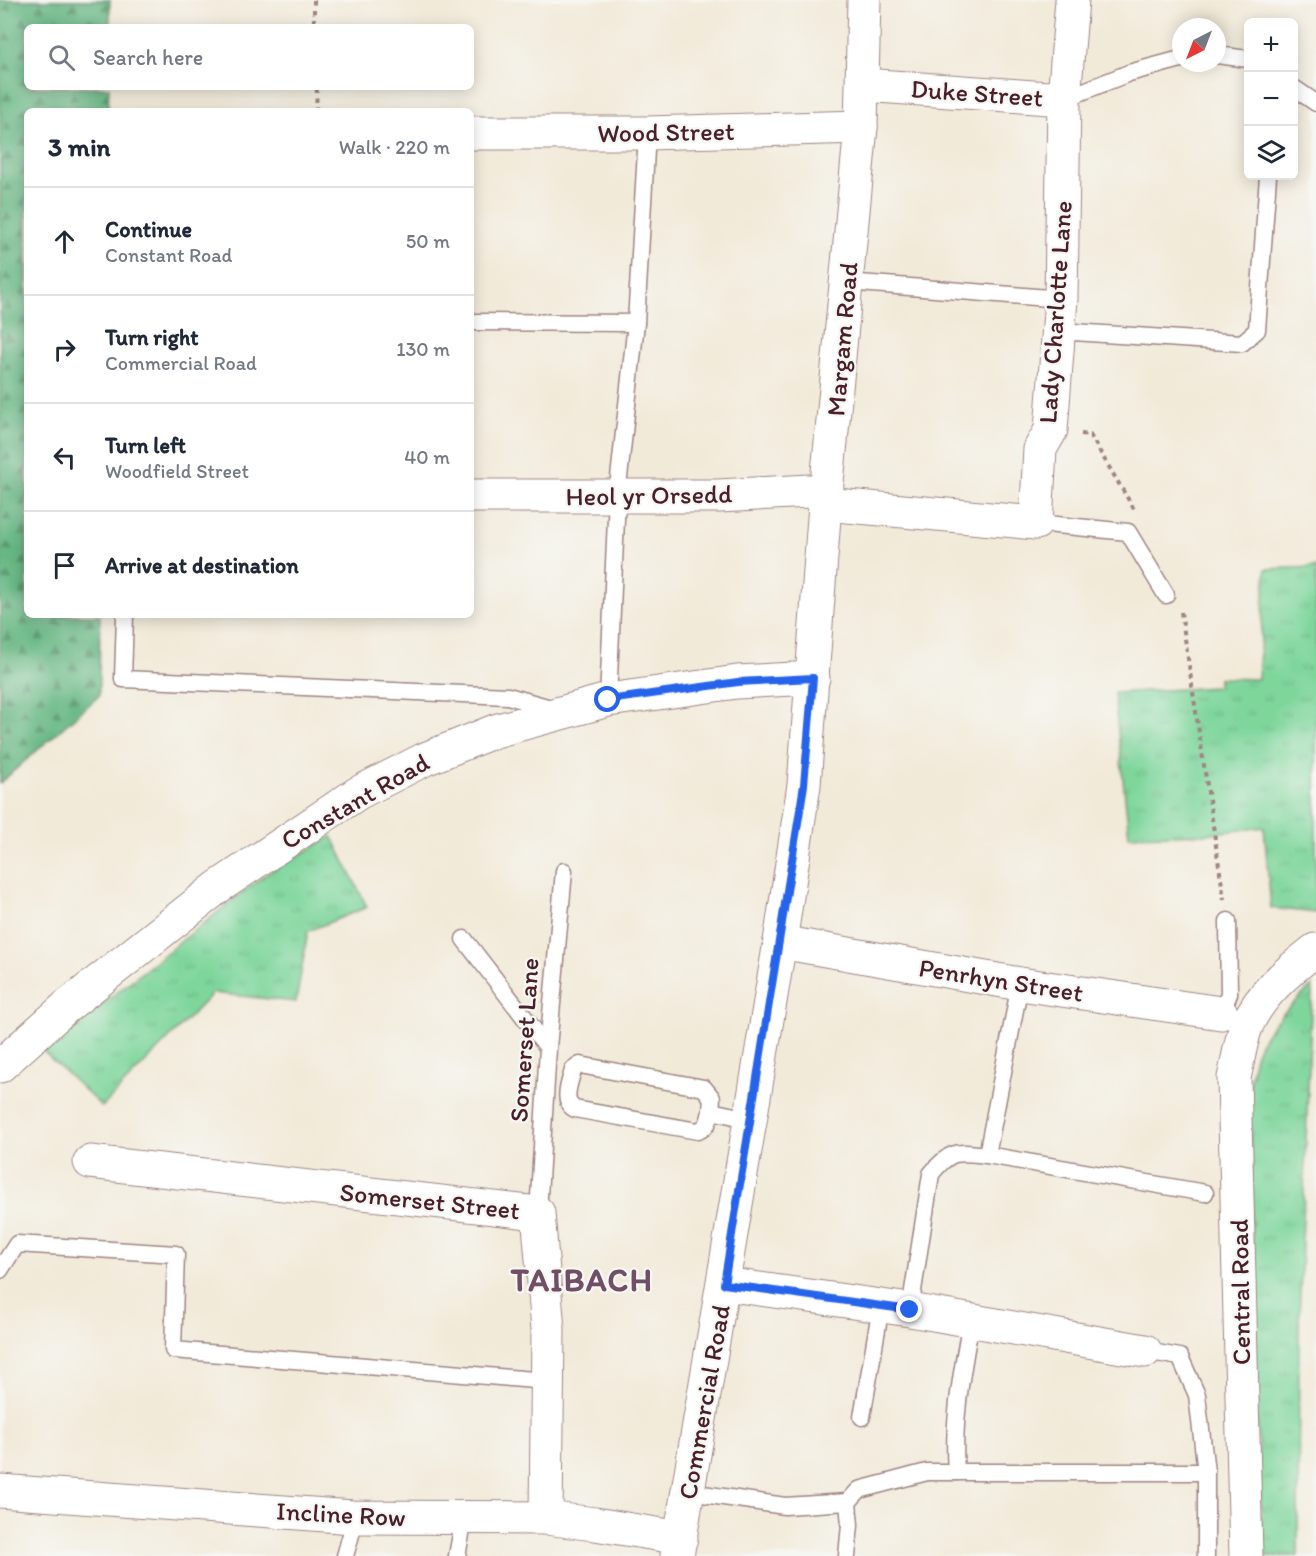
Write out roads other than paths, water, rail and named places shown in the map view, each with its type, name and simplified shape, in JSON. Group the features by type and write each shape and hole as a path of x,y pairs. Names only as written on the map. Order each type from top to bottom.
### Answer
{"street":[{"name":"Margam Road","path":"813,678 826,497 861,127 864,0"},
{"name":"Duke Street","path":"863,85 1064,99 1072,0"},
{"name":"Lady Charlotte Lane","path":"1036,523 1040,449 1051,430 1059,315 1064,99"},
{"name":"Wood Street","path":"474,133 647,133 861,127"},
{"name":"Heol yr Orsedd","path":"474,496 826,497 1036,523"},
{"name":"Constant Road","path":"0,1066 66,1007 218,886 358,793 425,759 495,731 608,700 738,682 813,678"},
{"name":"Commercial Road","path":"679,1547 780,942 804,785 813,678"},
{"name":"Penrhyn Street","path":"780,942 1233,1022"},
{"name":"Central Road","path":"1246,1556 1233,1022 1253,1014 1272,988 1295,965 1315,950"},
{"name":"Somerset Street","path":"90,1162 538,1213 548,1329 546,1518"},
{"path":"724,1284 895,1308 1145,1351"},
{"name":"Incline Row","path":"0,1491 353,1517 546,1518 596,1524 679,1547"}],"lane":[{"path":"1226,56 1244,58"},
{"path":"1064,99 1129,73 1172,61"},
{"path":"1298,91 1316,103"},
{"path":"608,700 617,496 636,323 647,133"},
{"path":"847,282 1242,344 1257,330 1268,180"},
{"path":"474,322 636,323"},
{"path":"1036,523 1128,532 1173,599"},
{"path":"124,618 123,679 508,696 563,712"},
{"name":"Somerset Lane","path":"538,1213 548,1048 564,871"},
{"path":"1228,921 1229,994 1233,1022"},
{"path":"464,939 548,1048"},
{"path":"987,1155 1020,984"},
{"path":"580,1065 704,1088 712,1098 711,1111 708,1124 698,1131 575,1109 569,1106 567,1101 573,1070 580,1065"},
{"path":"711,1111 749,1119"},
{"path":"862,1418 895,1308 931,1174 943,1159 959,1152 987,1155 1205,1193"},
{"path":"0,1270 17,1244 176,1254 173,1350 547,1381"},
{"path":"956,1472 954,1448 961,1377 971,1321"},
{"path":"1145,1351 1180,1357 1197,1395 1206,1472 1206,1556"},
{"path":"689,1492 785,1506 848,1502 859,1490 927,1472 1206,1472"},
{"path":"847,1556 848,1502"},
{"path":"345,1556 352,1531 353,1517"},
{"path":"457,1556 464,1518"}],"district":[{"name":"TAIBACH","path":"582,1280"}]}
